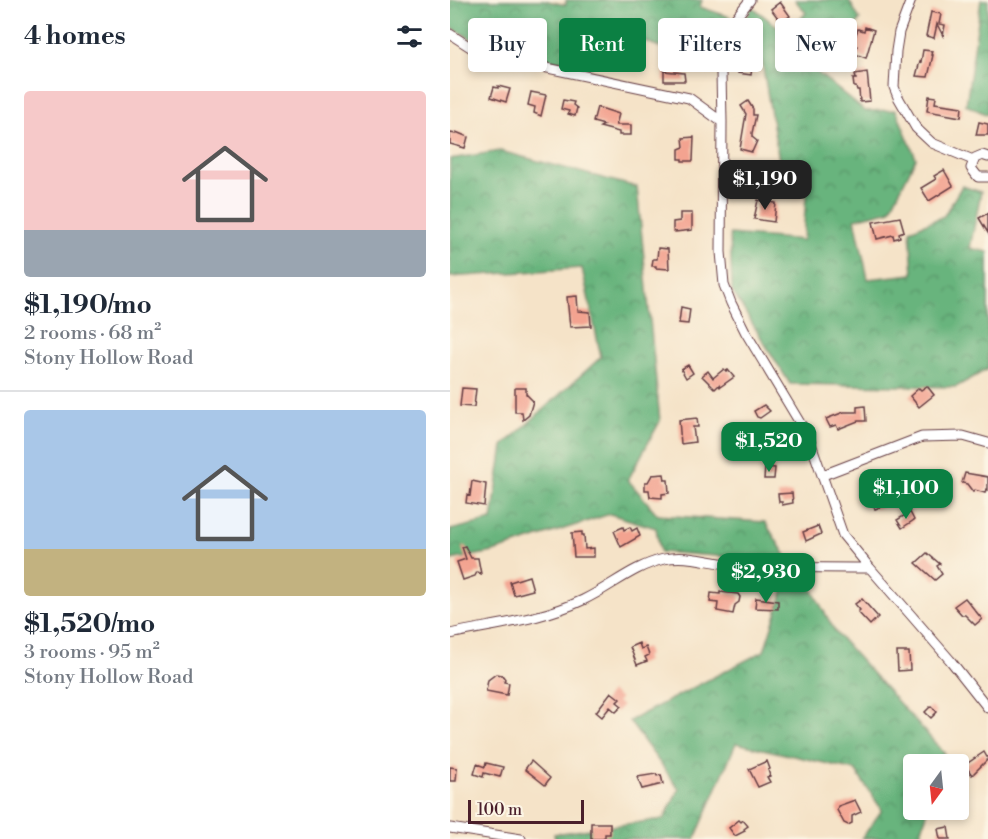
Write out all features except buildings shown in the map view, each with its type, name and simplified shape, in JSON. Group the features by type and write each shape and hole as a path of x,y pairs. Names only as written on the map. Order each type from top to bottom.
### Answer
{"street":[{"path":"750,0 730,25 721,73 721,252 724,285 746,333 809,438 843,535 988,708"},
{"path":"911,0 899,33 894,87 916,128 932,143 973,160"},
{"path":"450,34 482,54 689,98 722,122"},
{"path":"988,157 978,156 973,160 971,168 974,175 981,178 988,177"},
{"path":"823,475 922,437 963,436 988,443"},
{"path":"450,634 527,620 553,612 584,600 647,564 666,558 682,557 727,564 798,568 870,568"},
{"path":"450,828 521,839"}],"green space":[{"path":"450,0 543,0 566,5 566,0 702,0 700,7 730,17 658,18 658,46 646,42 646,18 559,18 559,62 547,60 547,18 468,18 468,37 450,27"},
{"path":"795,0 849,0 860,20 857,23 857,18 801,18 806,13"},
{"path":"981,0 988,0 988,115 966,105"},
{"path":"752,7 775,25 775,72 817,72 865,111 896,110 916,158 890,210 855,219 868,279 913,274 910,230 944,216 962,186 981,192 970,248 988,252 988,369 956,387 790,384 732,291 730,234 803,240 808,166 779,160 763,68 763,18 747,18"},
{"path":"500,151 637,187 660,421 628,480 658,515 765,522 789,561 660,552 656,528 610,514 493,552 450,560 450,530 492,520 503,446 601,357 582,268 450,277 450,159"},
{"path":"809,584 836,633 945,754 903,754 903,820 925,820 919,839 862,838 882,810 855,770 736,743 695,839 555,839 554,834 664,819 679,789 629,721 764,651 785,586"}]}
